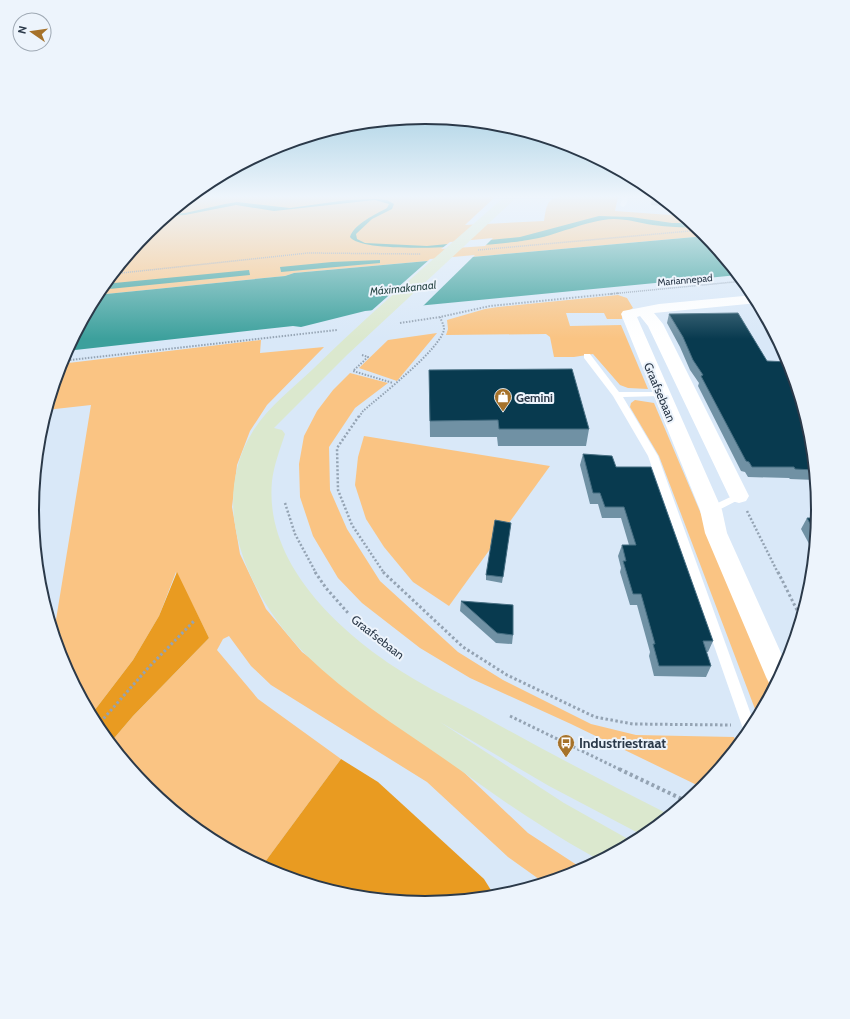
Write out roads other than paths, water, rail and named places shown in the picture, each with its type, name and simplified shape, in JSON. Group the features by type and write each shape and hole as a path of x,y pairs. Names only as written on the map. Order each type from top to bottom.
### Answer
{"main road":[{"path":"459,245 341,351 298,392 261,432 254,448 246,474 244,504 247,534 252,552 263,577 279,606 313,645 350,676 545,810 611,848"},
{"path":"286,406 263,469 261,486 263,520 273,550 281,567 310,612 345,644 386,676 560,776 651,822"}],"street":[{"path":"643,311 749,300"},
{"name":"Graafsebaan","path":"739,496 655,324 643,311 628,314 711,510 716,533 776,670"}],"lane":[{"path":"588,356 617,395 653,456 749,720"},
{"path":"617,395 661,394"},
{"path":"711,510 739,496"}],"water":[{"path":"370,245 427,246 484,245 434,248"},
{"name":"Máximakanaal","path":"611,245 705,245 731,276 365,311 301,327 293,326 74,350 91,316 105,294 285,276 294,273"},
{"path":"380,260 380,263 281,272 280,267 332,262"},
{"path":"249,270 250,275 108,289 113,283"}],"place":[{"name":"Gemini","path":"503,412"},
{"name":"Industriestraat","path":"566,758"}]}
